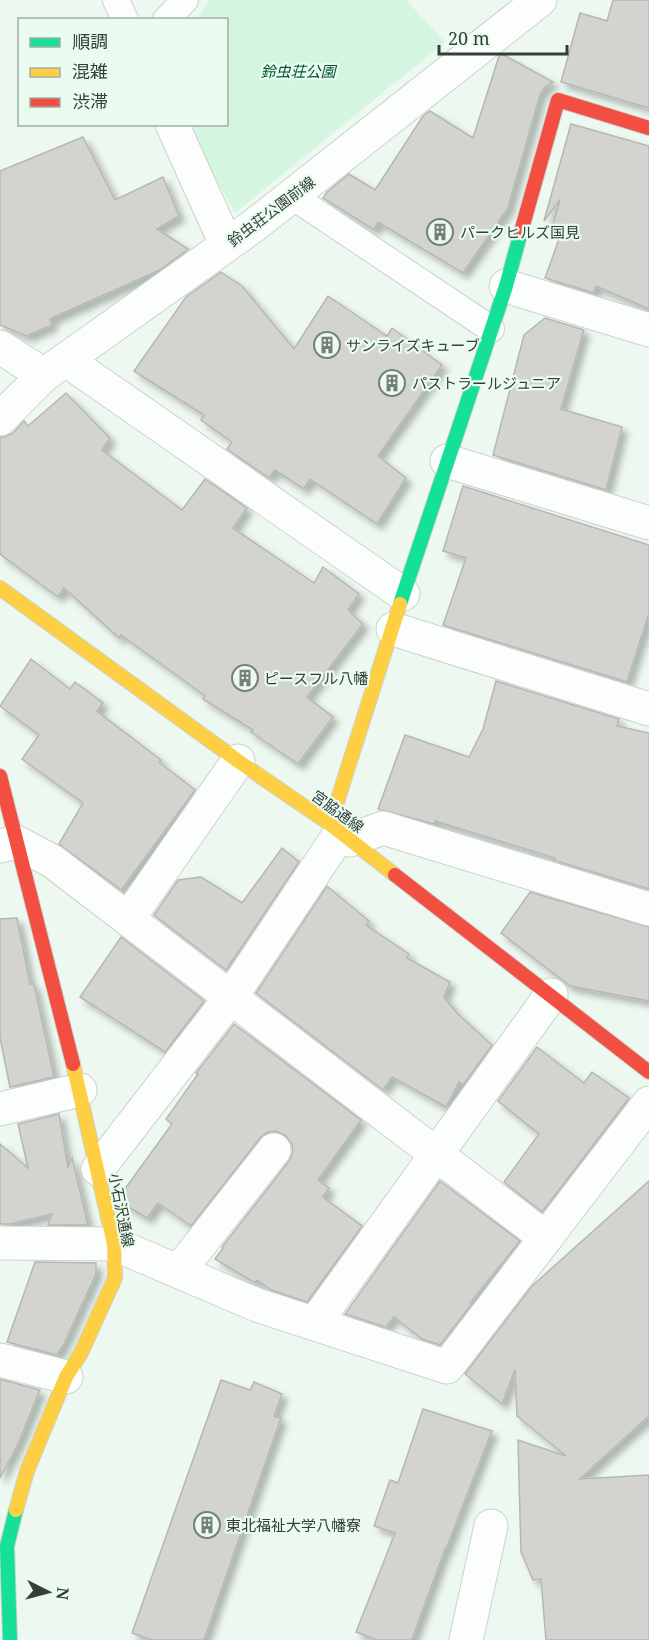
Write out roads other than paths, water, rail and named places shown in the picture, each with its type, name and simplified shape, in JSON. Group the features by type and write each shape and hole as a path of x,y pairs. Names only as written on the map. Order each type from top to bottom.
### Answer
{"street":[{"name":"鈴虫荘公園前線","path":"0,419 55,368 252,227 540,0"},
{"path":"98,1169 231,998 340,832 403,594 506,286 558,100 649,128"},
{"path":"173,126 226,244"},
{"path":"506,286 649,330"},
{"path":"0,347 55,368 403,594"},
{"path":"447,461 649,523"},
{"name":"宮脇通線","path":"0,588 340,832 649,1072"},
{"path":"393,629 649,709"},
{"path":"128,919 238,761"},
{"name":"小石沢通線","path":"0,776 8,844 80,1090 114,1244 115,1278 81,1353 66,1377 27,1471 3,1546 9,1640"},
{"path":"340,832 383,828 649,909"},
{"path":"8,844 52,861 546,1238"},
{"path":"315,1323 550,995"},
{"path":"0,1109 80,1090"},
{"path":"0,1242 114,1244 257,1305 447,1367 649,1103"},
{"path":"179,1271 274,1150"},
{"path":"0,1360 66,1377"},
{"path":"466,1640 491,1526"}],"lane":[{"path":"116,0 124,18"},
{"path":"168,18 185,0"},
{"path":"292,196 491,329"}],"place":[{"name":"パークヒルズ国見","path":"440,232"},
{"name":"サンライズキューブ","path":"327,345"},
{"name":"パストラールジュニア","path":"392,383"},
{"name":"ピースフル八幡","path":"245,678"},
{"name":"東北福祉大学八幡寮","path":"207,1525"}],"park label":[{"name":"鈴虫荘公園","path":"298,71"}]}
